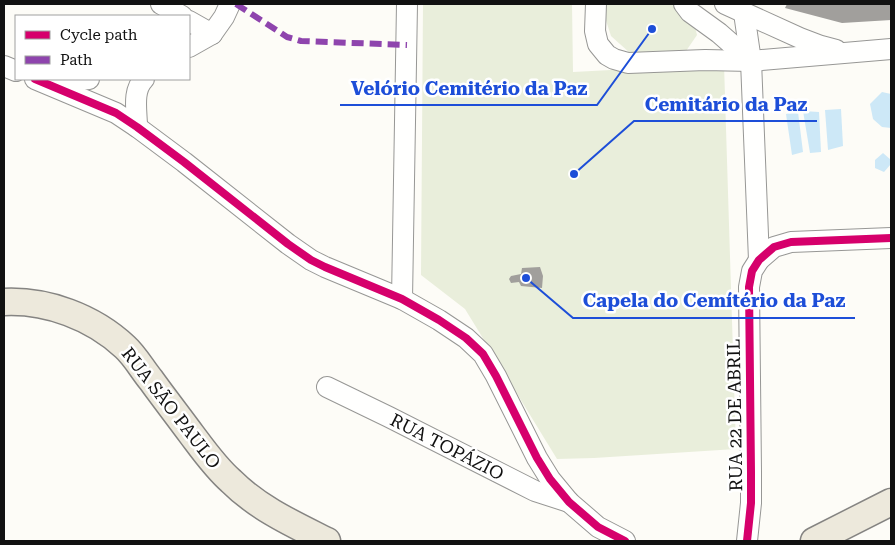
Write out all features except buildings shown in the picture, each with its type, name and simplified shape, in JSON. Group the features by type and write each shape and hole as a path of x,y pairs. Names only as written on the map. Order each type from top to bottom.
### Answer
{"main road":[{"name":"RUA SÃO PAULO","path":"4,302 20,301 57,308 88,320 103,330 126,348 206,454 230,481 273,513 327,541"},
{"path":"814,541 891,502"}],"street":[{"path":"161,4 180,15"},
{"path":"190,46 212,34 224,17 230,4"},
{"path":"402,299 407,4"},
{"path":"596,4 595,31 598,44 606,55 628,64 705,60 750,61 891,49"},
{"path":"684,4 690,12 719,33 750,61"},
{"path":"725,4 800,38 845,52"},
{"path":"744,13 750,61 759,260"},
{"path":"190,22 212,34"},
{"path":"40,81 64,80"},
{"path":"137,127 136,95 143,80"},
{"path":"40,81 116,113 184,162 288,244 312,260 402,299 466,338 483,354 537,458 550,479 569,502 598,527 625,541"},
{"path":"759,260 774,247 791,242 891,238"},
{"name":"RUA 22 DE ABRIL","path":"744,537 751,503 752,472 749,287 752,271 759,260"},
{"name":"RUA TOPÁZIO","path":"327,386 390,416 534,491 569,502"}],"green space":[{"path":"423,4 572,4 573,72 724,64 736,449 557,459 465,309 421,275"},
{"path":"603,4 676,4 694,23 697,35 686,51 630,53 611,36 602,8"}],"water":[{"path":"882,92 891,94 891,128 882,127 873,119 870,104"},
{"path":"841,109 843,146 828,150 825,110"},
{"path":"803,111 819,112 821,152 810,153"},
{"path":"798,112 803,152 792,155 786,114"},
{"path":"883,153 891,160 891,164 884,172 875,168 875,160"}],"marked path":[{"path":"236,4 287,37 301,41 407,45"}],"cycle path":[{"path":"37,80 116,113 184,162 311,260 402,299 466,338 483,354 537,458 550,479 569,502 598,527 625,541"},
{"path":"747,541 751,503 749,287 752,271 759,260 774,247 791,242 891,238"}],"place":[{"name":"Velório Cemitério da Paz","path":"652,29"},
{"name":"Cemitário da Paz","path":"574,174"},
{"name":"Capela do Cemítério da Paz","path":"526,278"}]}
